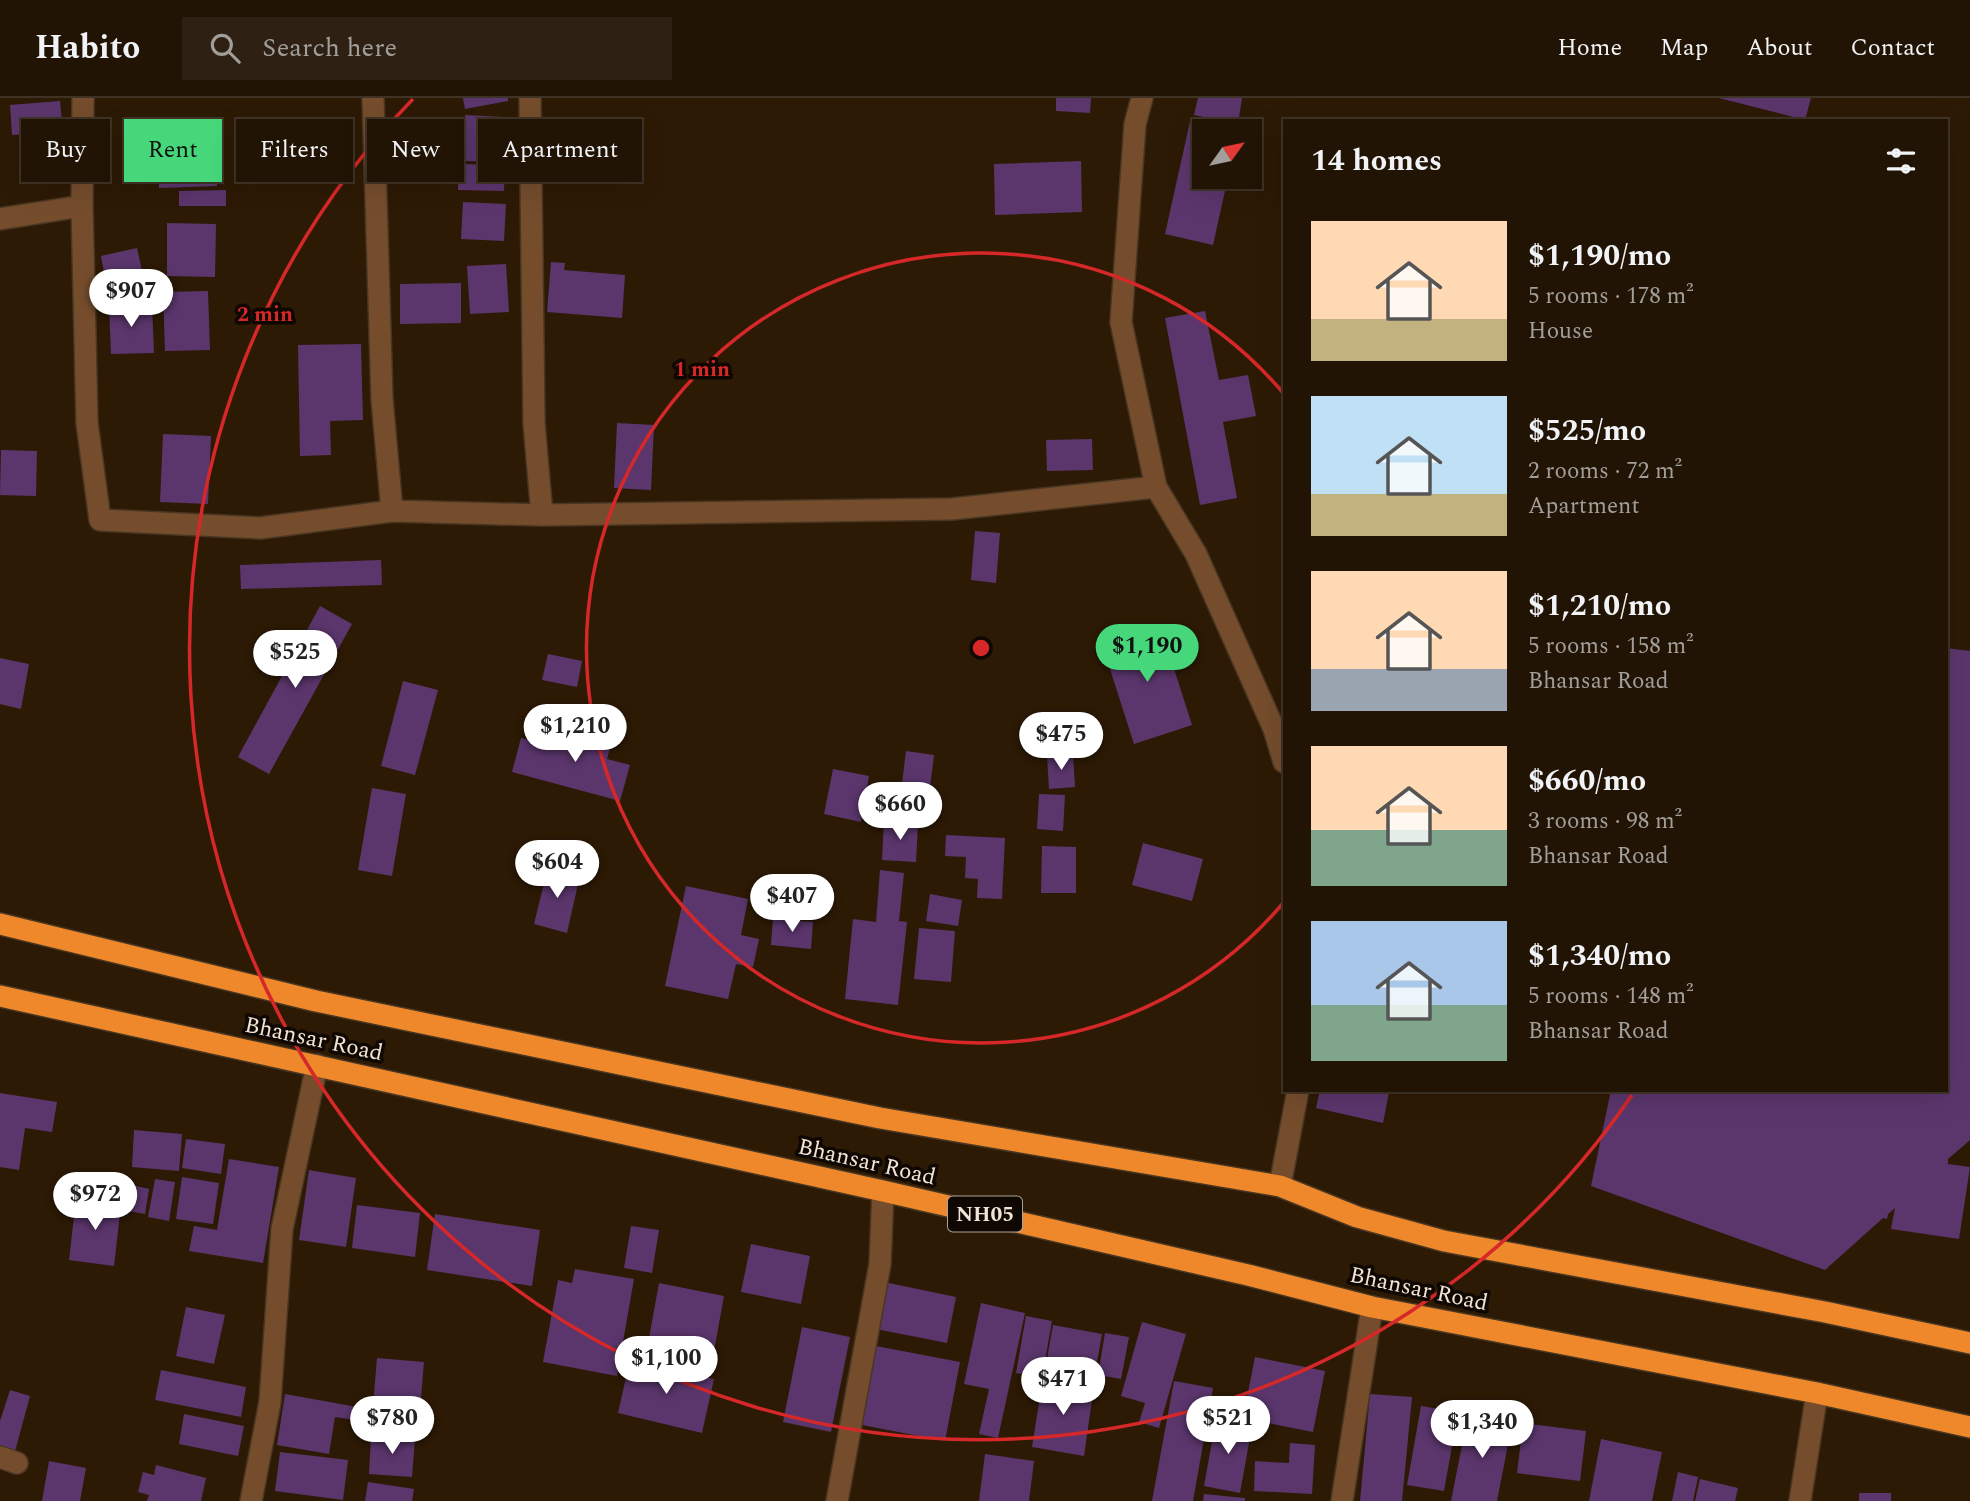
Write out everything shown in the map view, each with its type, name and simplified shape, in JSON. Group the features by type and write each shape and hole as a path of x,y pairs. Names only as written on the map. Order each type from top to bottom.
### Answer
{"highway":[{"name":"Bhansar Road","path":"0,924 316,1001 853,1112 1280,1186 1357,1217 1444,1241 1811,1309 1970,1342"},
{"name":"Bhansar Road","path":"0,996 883,1191 1248,1275 1372,1307 1817,1393 1970,1427"}],"street":[{"path":"83,98 82,206 87,423 100,520 260,528 392,511 542,515 952,509 1156,487"},
{"path":"373,98 383,399 392,511"},
{"path":"530,98 534,423 542,515"},
{"path":"1142,98 1135,124 1121,322 1156,487 1196,554 1273,729 1283,759"},
{"path":"0,219 82,206"},
{"path":"251,1501 270,1402 282,1229 317,1065"},
{"path":"1280,1186 1298,1092"},
{"path":"837,1501 880,1264 883,1191"},
{"path":"1342,1501 1372,1307"},
{"path":"1800,1501 1817,1393"}],"building":[{"path":"463,98 508,98 508,101 465,109"},
{"path":"1056,98 1091,98 1090,113 1056,111"},
{"path":"1198,98 1242,98 1239,119 1214,119 1194,115"},
{"path":"1719,98 1811,98 1805,119"},
{"path":"60,101 62,119 21,119 21,134 12,135 10,105"},
{"path":"465,115 504,117 478,119 478,161 464,161"},
{"path":"1191,117 1200,119 1192,119 1192,189 1225,189 1213,245 1165,234"},
{"path":"1081,161 1082,212 995,215 994,164"},
{"path":"464,164 478,164 478,182 504,182 504,191 458,190 458,182 464,182"},
{"path":"159,182 217,182 217,186 159,188"},
{"path":"226,190 226,206 179,206 179,191"},
{"path":"463,202 506,204 504,241 461,239"},
{"path":"167,223 216,224 215,277 167,276"},
{"path":"137,248 143,275 106,283 101,256"},
{"path":"551,262 565,263 564,270 625,275 622,318 547,312"},
{"path":"506,264 509,312 470,314 467,266"},
{"path":"461,283 461,323 400,324 400,284"},
{"path":"208,291 210,350 165,351 163,292"},
{"path":"152,304 154,353 111,354 109,305"},
{"path":"1205,311 1219,380 1248,375 1256,416 1223,422 1237,498 1200,505 1165,318"},
{"path":"361,344 363,420 330,421 331,455 300,456 298,345"},
{"path":"617,423 654,425 651,490 614,488"},
{"path":"163,434 211,436 208,504 160,502"},
{"path":"1092,439 1093,470 1047,471 1046,440"},
{"path":"1,450 37,451 36,496 0,495"},
{"path":"975,531 1000,533 996,583 971,580"},
{"path":"381,560 382,585 241,589 240,565"},
{"path":"320,606 352,624 269,774 238,757"},
{"path":"1160,625 1192,725 1134,744 1102,644"},
{"path":"1948,648 1970,651 1970,1140 1948,1159 1948,1164 1970,1167 1959,1239 1891,1229 1895,1208 1888,1214 1887,1219 1883,1218 1825,1270 1591,1186 1611,1092 1948,1092"},
{"path":"548,654 582,661 577,687 542,680"},
{"path":"0,658 29,664 21,709 0,704"},
{"path":"403,681 438,690 415,775 381,766"},
{"path":"576,727 613,737 607,759 630,765 620,801 512,772 521,738 569,750"},
{"path":"906,751 934,755 929,795 901,792"},
{"path":"1073,754 1075,787 1049,789 1047,756"},
{"path":"833,769 869,776 861,822 824,814"},
{"path":"372,788 406,794 392,876 358,870"},
{"path":"1039,794 1065,795 1063,831 1037,829"},
{"path":"884,821 918,823 916,862 882,860"},
{"path":"946,835 1005,838 1002,899 977,898 978,879 965,878 966,857 945,856"},
{"path":"1143,843 1203,859 1192,901 1132,885"},
{"path":"1042,846 1076,847 1076,893 1041,893"},
{"path":"548,867 580,875 567,933 534,924"},
{"path":"880,870 904,873 899,921 907,922 898,1005 845,999 853,919 876,922"},
{"path":"686,886 748,899 741,935 759,939 753,967 736,964 728,999 665,986"},
{"path":"930,894 962,900 958,926 926,921"},
{"path":"773,919 813,922 811,949 771,945"},
{"path":"919,928 955,931 951,982 914,979"},
{"path":"1320,1092 1389,1092 1383,1123 1316,1108"},
{"path":"0,1093 57,1102 52,1132 25,1128 19,1170 0,1167"},
{"path":"134,1130 182,1134 179,1171 132,1167"},
{"path":"186,1139 225,1144 221,1174 182,1168"},
{"path":"229,1159 279,1167 263,1263 189,1251 194,1226 217,1230"},
{"path":"309,1170 356,1178 346,1247 299,1240"},
{"path":"182,1177 219,1183 213,1224 176,1219"},
{"path":"155,1179 175,1182 169,1221 148,1217"},
{"path":"132,1185 149,1189 145,1214 128,1211"},
{"path":"76,1199 121,1205 114,1266 69,1260"},
{"path":"357,1205 420,1213 415,1257 352,1248"},
{"path":"435,1214 540,1230 532,1286 427,1270"},
{"path":"631,1226 659,1230 652,1273 624,1268"},
{"path":"751,1244 810,1256 801,1304 741,1292"},
{"path":"575,1269 634,1279 617,1376 543,1362 558,1280 572,1283"},
{"path":"884,1282 956,1297 947,1343 876,1329"},
{"path":"659,1283 724,1296 712,1362 647,1349"},
{"path":"981,1303 1025,1313 998,1438 979,1434 989,1389 964,1384"},
{"path":"186,1307 225,1315 214,1364 176,1356"},
{"path":"1026,1316 1052,1321 1042,1378 1016,1373"},
{"path":"1142,1322 1186,1334 1159,1428 1139,1422 1145,1403 1121,1396"},
{"path":"1053,1325 1102,1334 1093,1384 1044,1376"},
{"path":"802,1327 850,1337 831,1432 783,1422"},
{"path":"1105,1333 1129,1337 1121,1379 1098,1375"},
{"path":"876,1346 960,1362 945,1441 862,1425"},
{"path":"1255,1357 1325,1371 1313,1432 1243,1418"},
{"path":"377,1358 424,1362 418,1434 371,1430"},
{"path":"630,1360 714,1379 702,1433 618,1413"},
{"path":"161,1370 246,1387 241,1417 155,1400"},
{"path":"1043,1378 1094,1386 1084,1456 1032,1447"},
{"path":"1174,1381 1213,1388 1193,1501 1152,1501"},
{"path":"10,1390 30,1396 14,1455 0,1451 0,1421"},
{"path":"285,1394 357,1407 355,1420 335,1417 329,1454 277,1445"},
{"path":"1370,1394 1412,1397 1402,1501 1360,1501"},
{"path":"1421,1406 1458,1412 1444,1491 1407,1485"},
{"path":"184,1414 244,1426 238,1456 179,1444"},
{"path":"1468,1415 1512,1424 1497,1501 1451,1501"},
{"path":"1216,1419 1252,1426 1240,1493 1204,1486"},
{"path":"1523,1423 1586,1431 1580,1481 1517,1473"},
{"path":"371,1436 415,1439 412,1477 369,1474"},
{"path":"1601,1439 1662,1452 1652,1501 1589,1501"},
{"path":"1290,1443 1315,1445 1312,1494 1254,1491 1255,1461 1289,1463"},
{"path":"280,1452 348,1460 343,1500 275,1491"},
{"path":"985,1454 1034,1461 1029,1501 979,1501"},
{"path":"49,1461 86,1468 80,1501 42,1501"},
{"path":"156,1465 206,1478 201,1501 147,1501 149,1495 138,1492 143,1472 154,1475"},
{"path":"1678,1472 1698,1477 1693,1501 1672,1501"},
{"path":"1700,1479 1738,1488 1735,1501 1695,1501"},
{"path":"368,1482 414,1489 412,1501 365,1501"},
{"path":"1859,1493 1891,1493 1891,1501 1859,1501"},
{"path":"1204,1494 1245,1498 1245,1501 1203,1501"}]}
